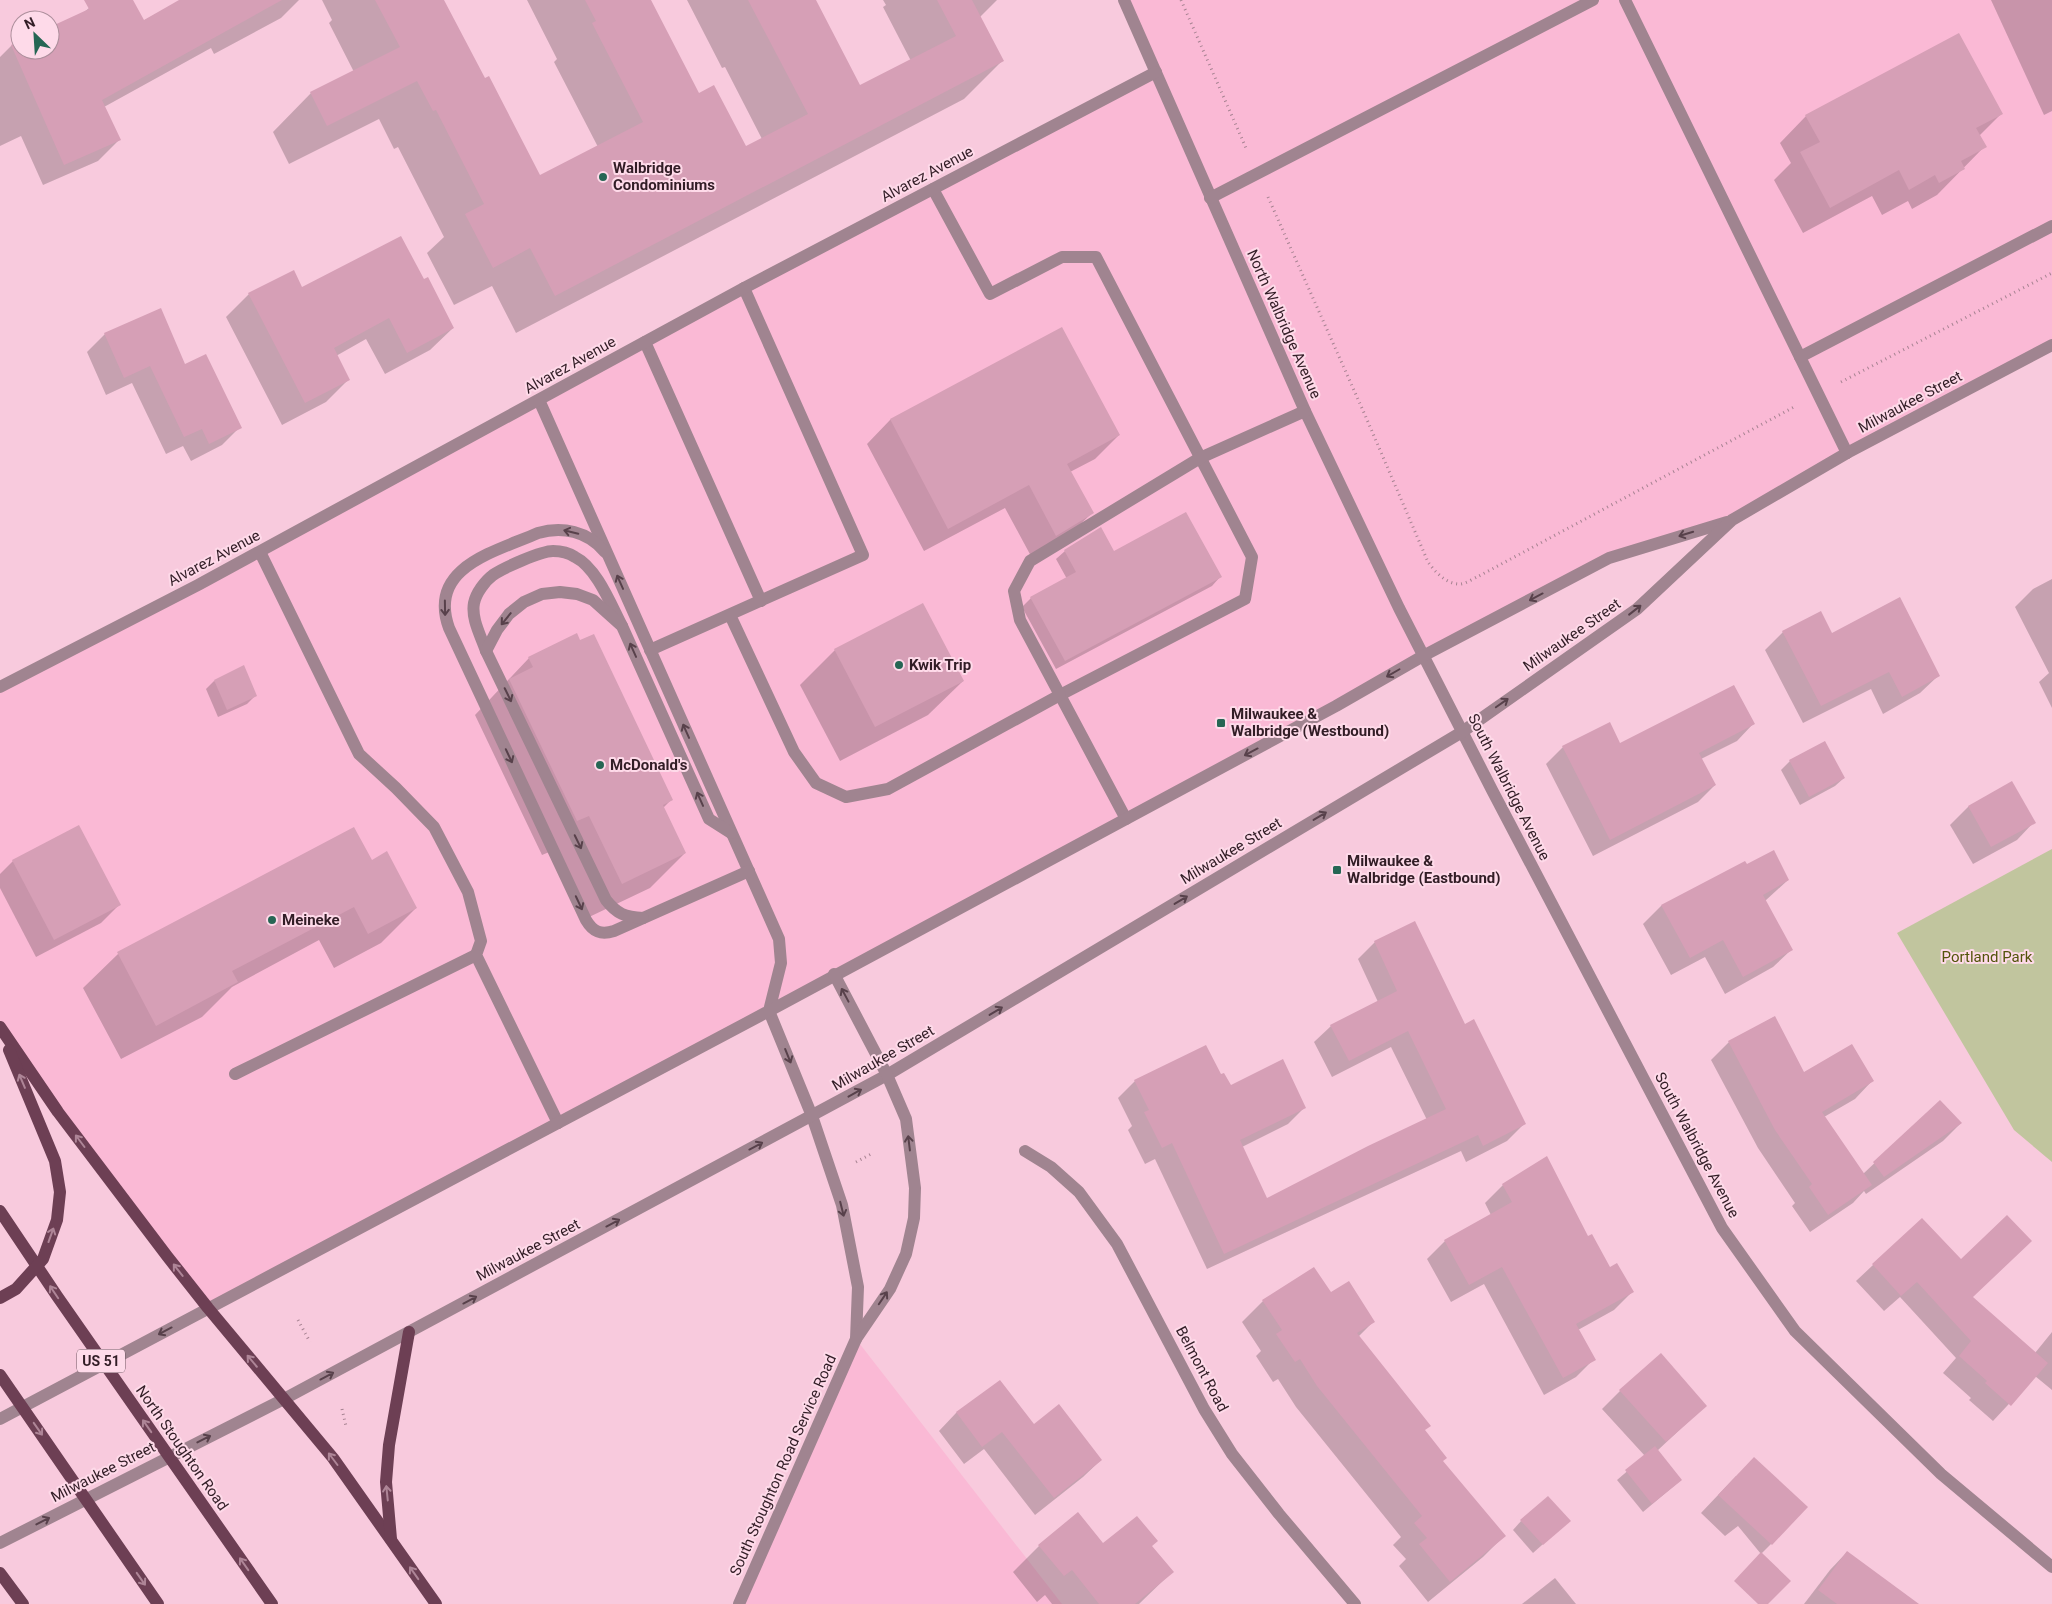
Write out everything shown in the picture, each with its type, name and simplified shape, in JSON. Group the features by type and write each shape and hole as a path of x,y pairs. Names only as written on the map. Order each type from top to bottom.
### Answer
{"main road":[{"path":"0,1028 55,1161 60,1192 57,1220 43,1259 16,1289 0,1298"},
{"path":"0,1028 58,1112 208,1308 333,1458 436,1604"},
{"name":"North Stoughton Road","path":"0,1211 57,1296 272,1604"},
{"path":"392,1542 386,1482 389,1445 409,1332"},
{"path":"0,1375 158,1604"},
{"path":"0,1573 23,1604"}],"street":[{"name":"North Walbridge Avenue","path":"1124,0 1305,411 1423,656"},
{"path":"1210,198 1593,0"},
{"path":"1624,0 1848,453"},
{"name":"Alvarez Avenue","path":"0,687 260,552 744,288 1156,72"},
{"path":"730,615 794,752 816,784 846,797 888,789 1060,695 1245,599 1252,557 1096,257 1062,257 990,294 934,188"},
{"path":"1800,357 2052,226"},
{"path":"650,650 864,555 744,288"},
{"path":"645,342 761,601"},
{"name":"Milwaukee Street","path":"0,1419 769,1011 834,974 1336,706 1423,656 1609,558 1732,520 1848,453 2052,345"},
{"path":"540,400 779,939 781,963 769,1011"},
{"path":"1126,819 1020,620 1014,591 1030,562 1200,458 1305,411"},
{"name":"Milwaukee Street","path":"0,1543 284,1399 887,1075 1462,732 1637,609 1732,520"},
{"path":"610,559 595,542 575,532 550,530 538,533 468,564 458,572 446,594 444,611 449,628 590,926 596,932 605,934 749,871"},
{"path":"644,918 629,917 614,911 606,900 486,651 474,618 474,603 479,592 494,574 539,553 552,551 575,557 592,571 622,626 709,819 731,833"},
{"path":"260,552 358,754 396,788 434,827 468,892 481,941 476,956 558,1123"},
{"path":"486,651 497,630 509,614 524,602 542,594 560,592 577,594 593,600 622,626"},
{"name":"South Walbridge Avenue","path":"1423,656 1722,1228 1796,1331 1941,1474 2052,1567"},
{"path":"235,1074 476,956"},
{"name":"South Stoughton Road Service Road","path":"739,1604 856,1339 894,1280 906,1254 914,1218 915,1188 906,1120 887,1075 834,974"},
{"name":"South Stoughton Road Service Road","path":"769,1011 812,1116 842,1204 858,1287 856,1339"},
{"name":"Belmont Road","path":"1025,1151 1052,1167 1079,1192 1117,1244 1204,1409 1232,1454 1279,1514 1355,1604"}],"path":[{"path":"1181,0 1366,415 1428,562 1434,571 1449,581 1460,584 1479,576 1818,394 2052,273"},
{"path":"856,1163 873,1153"},
{"path":"298,1320 310,1342"},
{"path":"342,1409 346,1426"}],"shaded area":[{"path":"1124,0 2052,0 2052,345 1732,520 1609,558 208,1308 0,1027 0,687 1156,72"},
{"path":"856,1339 1062,1604 739,1604"}],"green space":[{"name":"Portland Park","path":"2052,849 2052,1162 2014,1130 1897,933"}],"building":[{"path":"84,0 133,0 144,20 179,0 282,0 102,100 121,140 64,165 18,60 60,60 60,22 89,9"},
{"path":"375,0 444,0 485,78 489,76 540,175 643,122 592,23 596,21 585,0 651,0 699,93 714,85 746,146 808,114 748,0 816,0 860,85 956,36 937,0 972,0 1004,61 555,296 530,248 493,268 465,214 484,204 436,110 433,111 417,81 327,126 310,92 400,47"},
{"path":"1959,33 2003,114 1976,128 1987,147 1961,161 1965,169 1939,183 1935,175 1909,190 1899,170 1830,208 1800,152 1820,142 1805,115"},
{"path":"401,236 424,279 428,277 454,328 407,353 389,318 334,348 350,380 305,403 248,293 294,270 302,287"},
{"path":"161,308 185,364 206,354 242,428 209,444 202,429 184,437 150,366 124,378 104,333"},
{"path":"1062,327 1120,435 1067,464 1094,513 1056,536 1029,485 948,529 890,419"},
{"path":"1186,512 1222,577 1065,661 1030,597 1076,572 1064,550 1101,527 1114,551"},
{"path":"1900,597 1940,676 1902,697 1889,672 1821,706 1782,631 1821,611 1832,633"},
{"name":"Kwik Trip","path":"923,603 964,681 875,727 834,649"},
{"name":"McDonald's","path":"577,633 580,640 594,634 673,800 663,805 686,853 622,884 589,816 577,821 509,679 533,667 528,657"},
{"path":"244,665 257,696 227,710 214,680"},
{"path":"1734,685 1755,724 1699,753 1716,785 1610,840 1562,746 1610,722 1620,743"},
{"path":"1825,741 1845,778 1809,797 1789,760"},
{"path":"2012,781 2036,823 1991,847 1968,806"},
{"path":"79,825 121,905 54,940 12,860"},
{"path":"354,827 372,860 387,851 417,908 368,934 354,907 232,971 238,982 156,1026 117,952"},
{"path":"1774,850 1789,880 1763,895 1793,950 1743,977 1723,940 1690,958 1661,905 1745,861 1747,864"},
{"path":"1415,921 1465,1024 1474,1019 1526,1124 1483,1146 1478,1135 1224,1254 1172,1143 1162,1148 1144,1112 1149,1110 1134,1080 1206,1045 1221,1074 1224,1073 1231,1085 1283,1059 1306,1108 1240,1140 1267,1198 1368,1146 1446,1109 1408,1031 1349,1061 1330,1025 1397,991 1374,941"},
{"path":"1775,1016 1804,1072 1852,1044 1874,1081 1822,1112 1872,1185 1828,1215 1809,1187 1812,1184 1775,1130 1728,1041"},
{"path":"1940,1100 1962,1123 1884,1177 1873,1162"},
{"path":"1547,1156 1588,1236 1592,1234 1610,1267 1617,1263 1634,1292 1576,1324 1596,1360 1563,1378 1502,1267 1469,1285 1444,1240 1512,1202 1502,1184"},
{"path":"2007,1215 2032,1241 1973,1297 2048,1363 2011,1406 1959,1356 1971,1341 1917,1282 1901,1296 1872,1264 1922,1218 1961,1259"},
{"path":"1314,1267 1331,1292 1349,1281 1375,1322 1357,1333 1431,1426 1425,1430 1447,1458 1443,1461 1506,1536 1450,1582 1419,1544 1427,1538 1414,1523 1422,1516 1317,1386 1300,1359 1295,1362 1276,1334 1282,1330 1262,1300"},
{"path":"1661,1353 1707,1406 1666,1442 1619,1390"},
{"path":"1000,1380 1034,1424 1059,1404 1102,1460 1054,1498 1002,1432 982,1447 956,1412"},
{"path":"1655,1446 1682,1480 1652,1504 1625,1470"},
{"path":"1754,1457 1808,1507 1772,1545 1718,1495"},
{"path":"1548,1496 1571,1521 1543,1545 1520,1520"},
{"path":"1078,1512 1103,1543 1137,1516 1158,1541 1152,1546 1174,1572 1135,1604 1099,1604 1072,1570 1064,1576 1038,1545"},
{"path":"1847,1551 1919,1604 1837,1604 1818,1590"},
{"path":"1761,1552 1791,1581 1768,1604 1758,1604 1734,1581"}],"place":[{"name":"Walbridge Condominiums","path":"603,177"},
{"name":"Kwik Trip","path":"899,665"},
{"name":"Milwaukee & Walbridge (Westbound)","path":"1221,723"},
{"name":"McDonald's","path":"600,765"},
{"name":"Milwaukee & Walbridge (Eastbound)","path":"1337,870"},
{"name":"Meineke","path":"272,920"}]}
